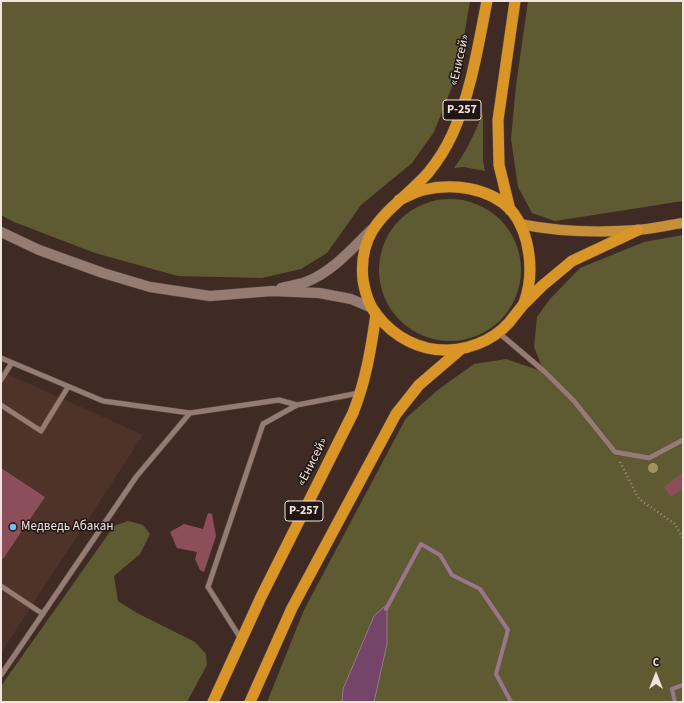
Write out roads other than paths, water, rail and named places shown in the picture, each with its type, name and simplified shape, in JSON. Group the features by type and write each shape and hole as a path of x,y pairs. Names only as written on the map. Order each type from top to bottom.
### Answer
{"highway":[{"name":"«Енисей»","path":"461,350 438,350 414,344 393,332 374,311 364,289 362,268 365,247 373,228 384,213 428,173 452,136 468,92 487,1"},
{"name":"«Енисей»","path":"510,210 499,165 498,120 515,1"},
{"name":"«Енисей»","path":"250,702 292,608 396,414 419,385 461,350 480,343 499,333 513,319 523,304 529,283 530,268 527,242 520,224 510,210 495,198 478,191 460,187 441,187 421,190 399,200"},
{"path":"523,304 542,286 572,262 638,230"},
{"name":"«Енисей»","path":"213,702 261,597 353,413 361,392 371,352 374,311"}],"main road":[{"path":"520,224 546,230 587,232 638,230 683,223"}],"street":[{"path":"272,291 305,282 319,275 333,266 373,228"},
{"path":"1,232 39,250 103,273 150,287 210,296 272,291 319,293 351,299 374,311"}],"lane":[{"path":"499,333 545,372 574,401 615,452 649,458 683,440"},
{"path":"1,358 11,364 103,401 190,413 279,400 297,405"},
{"path":"1,380 11,364"},
{"path":"1,405 41,431 68,387"},
{"path":"242,640 208,586 263,424 297,405 361,392"},
{"path":"1,676 136,477 190,413"},
{"path":"1,586 43,614"}],"waterway":[{"path":"386,609 421,544 440,555 452,575 480,589 508,630 496,674 511,702"},
{"path":"675,702 672,689 683,685"}],"place":[{"name":"Медведь Абакан","path":"13,527"}]}
